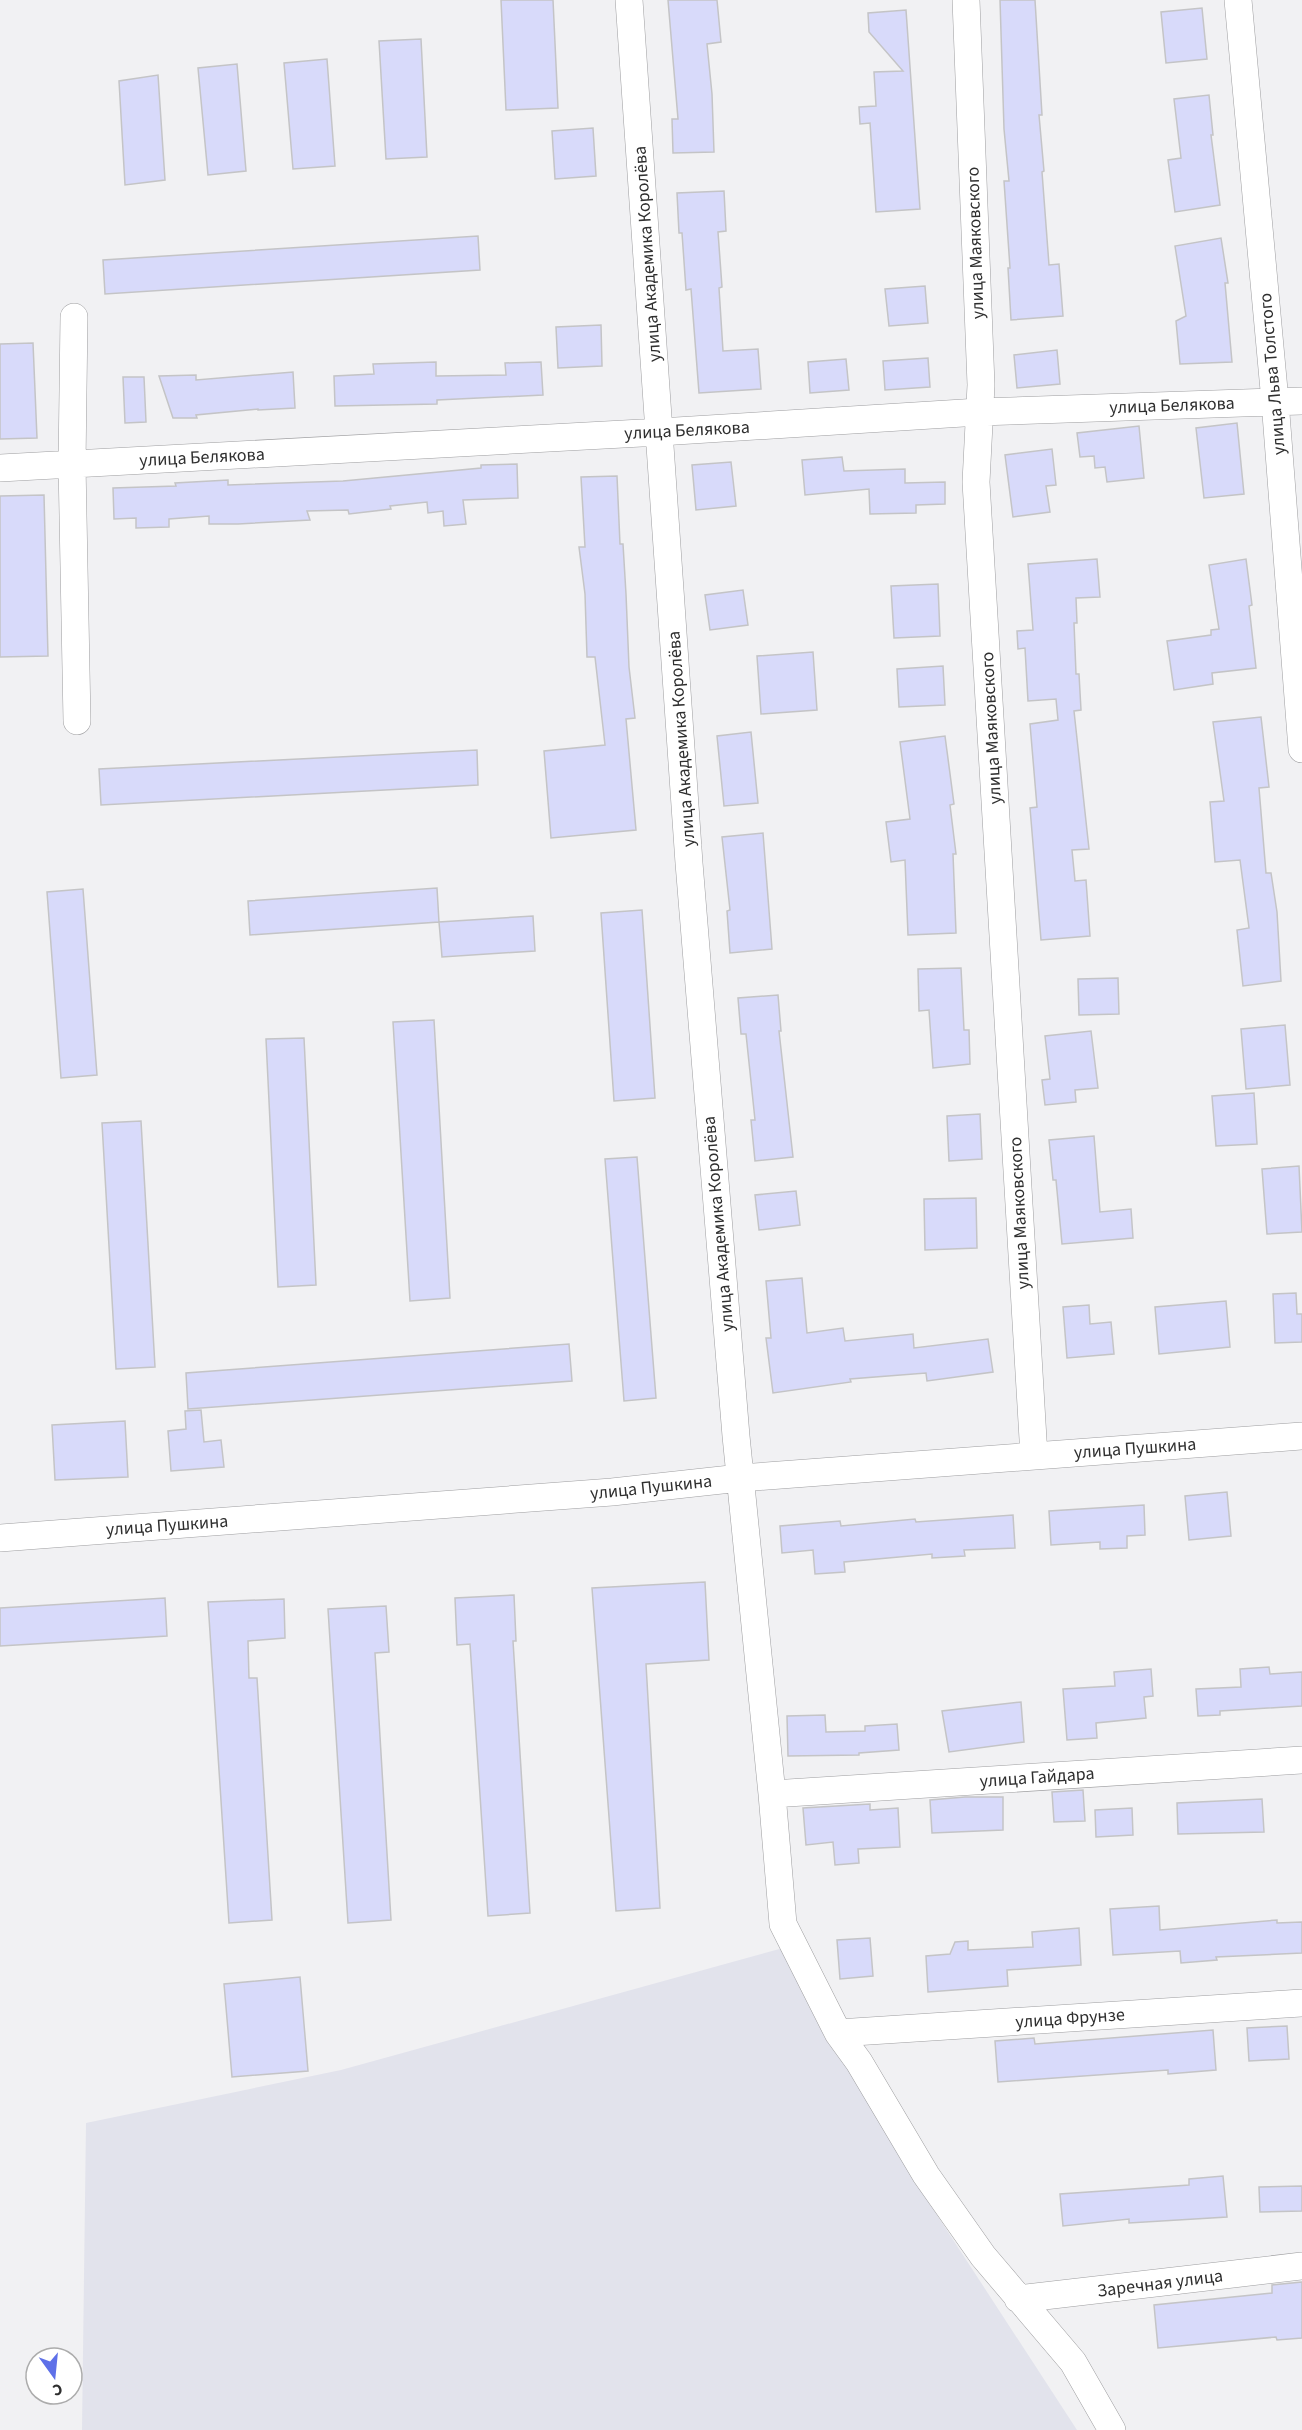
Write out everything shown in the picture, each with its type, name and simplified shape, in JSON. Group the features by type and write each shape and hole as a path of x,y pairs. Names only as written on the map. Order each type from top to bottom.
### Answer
{"street":[{"name":"улица Академика Королёва","path":"629,0 689,863 740,1478 783,1924 838,2033 859,2062 926,2175 983,2256 1073,2362 1112,2430"},
{"name":"улица Маяковского","path":"966,0 981,385 977,494 1034,1456"},
{"name":"улица Льва Толстого","path":"1238,0 1275,401 1302,749"},
{"path":"74,317 72,464 77,721"},
{"name":"улица Белякова","path":"0,468 979,412 1302,401"},
{"name":"улица Пушкина","path":"0,1538 612,1492 740,1478 1302,1436"},
{"name":"улица Гайдара","path":"772,1794 1302,1760"},
{"name":"улица Фрунзе","path":"838,2033 1302,2003"},
{"name":"Заречная улица","path":"1018,2299 1302,2266"}],"shaded area":[{"path":"783,1948 905,2166 1077,2430 82,2430 86,2123 341,2070"}],"building":[{"path":"501,0 553,0 558,108 506,110"},
{"path":"668,0 717,0 721,42 707,44 714,152 673,153 672,119 678,119"},
{"path":"1000,0 1035,0 1042,115 1039,115 1044,171 1042,172 1049,265 1059,264 1063,316 1011,320 1004,181 1009,181 1004,129"},
{"path":"1202,8 1207,59 1166,63 1161,12"},
{"path":"906,10 920,209 876,212 870,123 860,124 859,107 876,106 874,72 903,71 869,32 868,13"},
{"path":"421,39 427,157 386,159 379,41"},
{"path":"327,59 335,166 293,169 284,63"},
{"path":"237,64 246,171 208,175 198,68"},
{"path":"158,75 165,180 125,185 119,81"},
{"path":"1209,95 1213,135 1211,135 1220,205 1175,212 1168,160 1181,158 1174,99"},
{"path":"593,128 596,176 555,179 552,131"},
{"path":"724,191 726,231 718,232 723,351 758,349 761,389 699,393 691,289 686,290 677,193"},
{"path":"478,236 480,270 105,294 103,260"},
{"path":"1221,238 1228,283 1225,283 1232,362 1180,364 1176,321 1186,316 1175,246"},
{"path":"925,286 928,323 889,326 885,289"},
{"path":"601,325 602,366 558,368 556,327"},
{"path":"33,343 37,438 0,439 0,344"},
{"path":"1057,350 1060,384 1017,388 1014,355"},
{"path":"928,358 930,387 885,390 883,361"},
{"path":"846,359 849,390 810,393 808,362"},
{"path":"436,362 436,376 506,375 505,363 541,362 543,395 437,400 437,404 335,406 334,376 374,374 373,364"},
{"path":"293,372 295,408 196,415 197,418 173,418 159,376 196,375 196,380"},
{"path":"123,377 144,377 146,422 125,423"},
{"path":"1237,423 1244,494 1204,498 1196,428"},
{"path":"1139,426 1144,478 1107,482 1105,467 1095,468 1094,456 1080,457 1077,433"},
{"path":"1052,449 1056,485 1046,486 1050,512 1013,517 1005,455"},
{"path":"842,457 844,471 905,469 905,483 945,482 945,504 916,505 916,513 870,514 869,489 805,495 802,460"},
{"path":"731,462 736,506 696,510 692,465"},
{"path":"517,464 518,498 463,500 466,524 444,526 443,511 428,513 427,502 349,514 348,510 307,511 310,520 238,524 209,524 209,516 169,519 169,527 136,528 136,518 114,519 113,488 176,486 175,483 228,480 228,485 343,481 481,468 481,465"},
{"path":"617,476 629,667 635,718 626,719 636,830 551,838 544,751 605,745 595,657 587,657 585,594 579,547 585,547 581,477"},
{"path":"44,495 48,656 0,657 0,496"},
{"path":"1097,559 1100,597 1076,598 1077,623 1074,623 1076,674 1079,674 1081,710 1074,711 1089,849 1072,850 1075,881 1086,880 1090,936 1041,940 1030,808 1037,807 1030,724 1058,720 1056,699 1028,701 1025,648 1018,649 1017,631 1033,630 1028,564"},
{"path":"1246,559 1256,668 1212,673 1213,684 1174,690 1167,641 1211,635 1211,630 1219,629 1209,565"},
{"path":"938,584 940,636 894,638 891,586"},
{"path":"743,590 748,625 710,630 705,595"},
{"path":"813,652 817,710 761,714 757,656"},
{"path":"943,666 945,705 899,707 897,669"},
{"path":"1261,717 1269,787 1259,788 1266,873 1271,873 1277,912 1281,981 1243,986 1237,930 1249,928 1240,860 1215,862 1210,802 1224,801 1213,722"},
{"path":"751,732 758,803 724,806 717,736"},
{"path":"945,736 954,804 950,805 956,854 953,854 956,933 908,935 905,860 891,862 886,822 910,819 900,742"},
{"path":"477,750 478,785 101,805 99,769"},
{"path":"763,833 772,949 730,953 727,911 730,910 722,837"},
{"path":"437,888 439,922 250,935 248,901"},
{"path":"83,889 97,1075 61,1078 47,892"},
{"path":"642,910 655,1098 614,1101 601,913"},
{"path":"533,916 535,951 442,957 439,922"},
{"path":"961,968 964,1030 969,1030 970,1064 933,1068 929,1010 919,1011 918,969"},
{"path":"1118,978 1119,1014 1079,1015 1078,979"},
{"path":"778,995 781,1031 779,1031 793,1157 755,1161 751,1120 755,1120 746,1034 741,1034 738,998"},
{"path":"434,1020 450,1298 410,1301 393,1022"},
{"path":"1285,1025 1290,1085 1246,1089 1241,1029"},
{"path":"1091,1031 1098,1088 1075,1090 1076,1102 1045,1105 1042,1080 1050,1079 1045,1036"},
{"path":"304,1038 316,1285 278,1287 266,1039"},
{"path":"1254,1093 1257,1144 1216,1146 1212,1096"},
{"path":"980,1114 982,1159 949,1161 947,1116"},
{"path":"141,1121 155,1367 116,1369 102,1123"},
{"path":"1094,1136 1100,1212 1131,1209 1133,1238 1062,1244 1056,1180 1053,1180 1049,1140"},
{"path":"637,1157 656,1398 624,1401 605,1159"},
{"path":"1299,1166 1302,1232 1267,1234 1262,1169"},
{"path":"796,1191 800,1225 759,1230 755,1195"},
{"path":"976,1198 977,1248 925,1250 924,1199"},
{"path":"802,1278 807,1333 843,1328 845,1341 913,1334 914,1348 988,1339 993,1372 927,1381 926,1373 850,1379 851,1382 773,1393 766,1338 771,1338 766,1281"},
{"path":"1296,1293 1297,1314 1302,1314 1302,1342 1275,1343 1273,1294"},
{"path":"1226,1301 1230,1347 1159,1354 1155,1307"},
{"path":"1089,1305 1090,1324 1111,1322 1114,1354 1067,1358 1063,1307"},
{"path":"569,1344 572,1381 188,1409 186,1373"},
{"path":"201,1410 204,1442 221,1440 224,1467 171,1471 168,1431 186,1429 185,1411"},
{"path":"125,1421 128,1477 55,1480 52,1425"},
{"path":"1227,1492 1231,1536 1189,1540 1185,1496"},
{"path":"1144,1505 1145,1535 1127,1536 1127,1548 1100,1549 1100,1542 1051,1545 1049,1511"},
{"path":"1013,1515 1015,1548 964,1550 965,1556 932,1558 932,1554 844,1562 845,1572 815,1574 813,1550 782,1553 780,1526 840,1521 841,1526 915,1519 916,1522"},
{"path":"705,1582 709,1660 646,1664 660,1908 616,1911 592,1588"},
{"path":"514,1595 516,1641 513,1641 530,1913 488,1916 470,1644 457,1645 455,1598"},
{"path":"165,1598 167,1636 0,1646 0,1608"},
{"path":"284,1599 285,1638 248,1641 249,1678 257,1678 272,1920 229,1923 208,1602"},
{"path":"386,1606 389,1652 375,1653 391,1920 348,1923 328,1609"},
{"path":"1269,1667 1270,1674 1302,1672 1302,1706 1220,1711 1220,1715 1198,1716 1196,1689 1241,1687 1240,1669"},
{"path":"1151,1669 1153,1696 1144,1697 1146,1718 1096,1723 1097,1738 1067,1740 1063,1689 1115,1686 1114,1672"},
{"path":"1021,1702 1024,1742 949,1752 942,1711"},
{"path":"825,1715 826,1732 865,1731 865,1726 897,1724 899,1750 859,1753 859,1755 788,1756 787,1716"},
{"path":"1083,1790 1085,1821 1054,1822 1052,1792"},
{"path":"1003,1797 1003,1830 932,1833 930,1800"},
{"path":"1262,1799 1264,1832 1178,1834 1177,1803"},
{"path":"870,1804 870,1810 898,1808 900,1847 858,1849 859,1863 835,1865 833,1842 806,1845 803,1808"},
{"path":"1132,1808 1133,1835 1096,1837 1095,1810"},
{"path":"1159,1906 1160,1930 1277,1920 1277,1923 1302,1922 1302,1953 1216,1957 1217,1960 1181,1963 1180,1951 1113,1955 1110,1909"},
{"path":"1079,1928 1081,1965 1007,1970 1008,1986 928,1992 926,1956 950,1954 955,1942 968,1941 968,1950 1033,1947 1032,1932"},
{"path":"870,1938 873,1976 840,1979 837,1940"},
{"path":"300,1977 308,2071 232,2077 224,1984"},
{"path":"1287,2026 1289,2059 1249,2061 1247,2028"},
{"path":"1213,2030 1216,2070 1168,2074 1168,2070 998,2082 995,2041 1034,2038 1035,2044"},
{"path":"1223,2176 1227,2217 1129,2223 1129,2219 1063,2226 1060,2194 1189,2185 1189,2179"},
{"path":"1302,2186 1302,2211 1260,2212 1259,2187"},
{"path":"1302,2282 1302,2338 1277,2340 1276,2337 1158,2348 1154,2305 1272,2293 1272,2285"}]}
